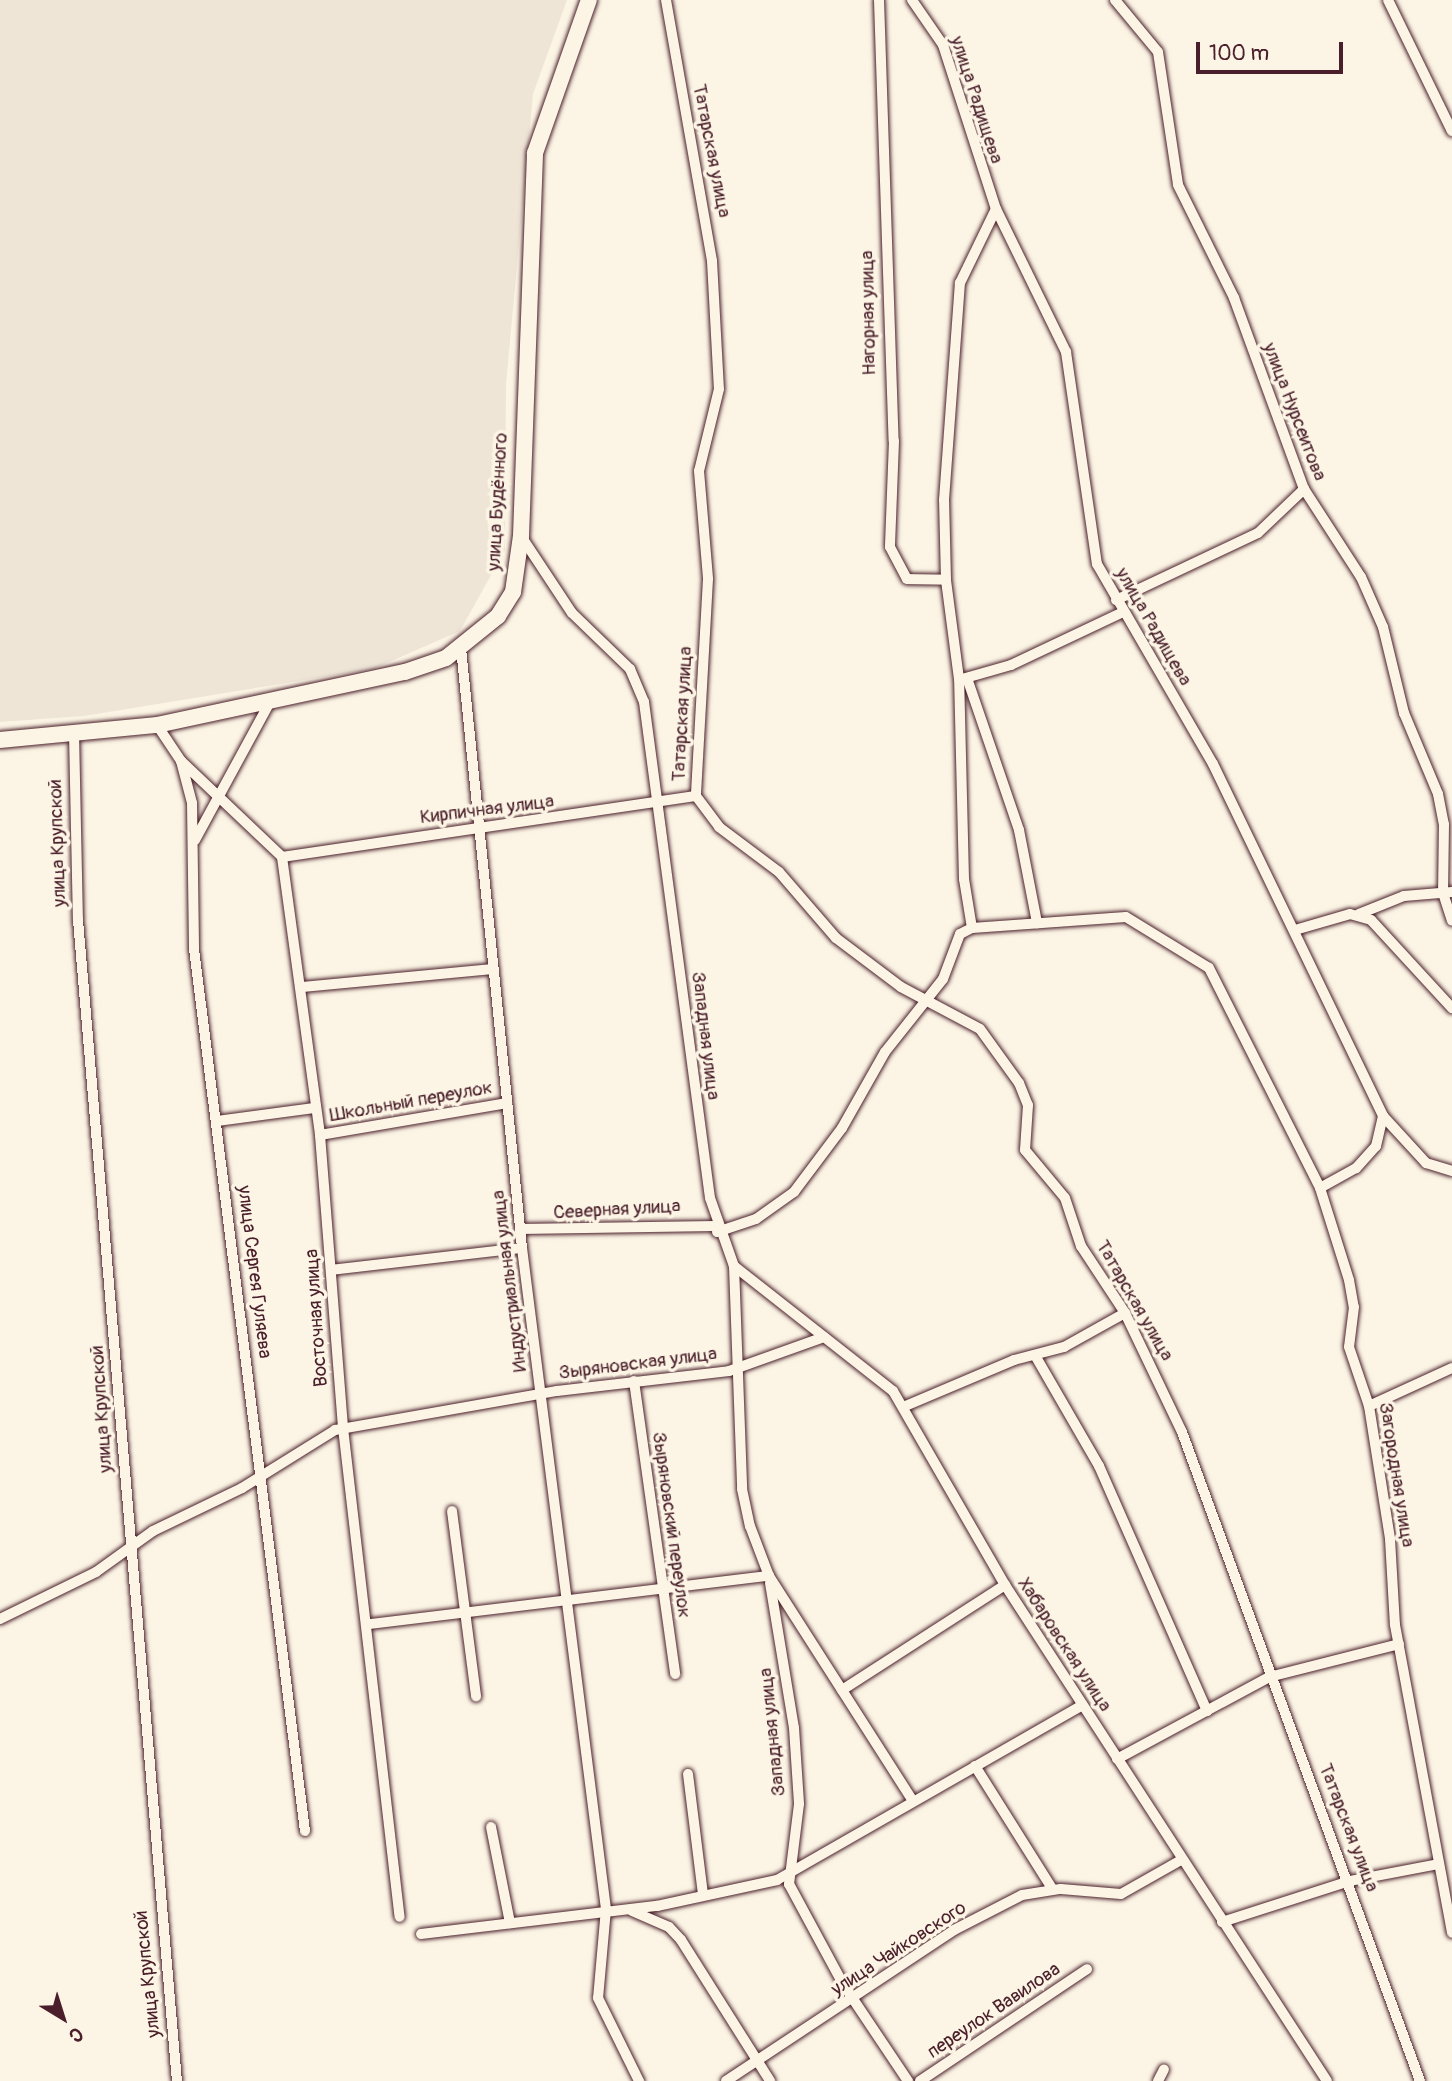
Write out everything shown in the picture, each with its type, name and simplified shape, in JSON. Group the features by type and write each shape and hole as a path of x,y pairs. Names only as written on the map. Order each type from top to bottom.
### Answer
{"street":[{"name":"улица Будённого","path":"0,740 157,725 405,672 461,648 498,616 513,592 521,536 535,153 589,0"},
{"name":"Татарская улица","path":"666,0 711,248 719,389 699,471 708,579 696,796 719,827 779,872 835,938 926,1001 980,1029 1013,1072 1028,1105 1025,1150 1065,1198 1081,1246 1125,1313 1182,1432 1269,1677 1350,1881 1420,2081"},
{"name":"Нагорная улица","path":"879,0 894,441 890,547 893,563 907,579 946,580"},
{"name":"улица Радищева","path":"912,0 943,45 996,209 1066,352 1089,531 1116,600 1213,764 1383,1116 1426,1163 1452,1171"},
{"name":"улица Нурсеитова","path":"1115,0 1158,52 1178,185 1234,298 1304,489 1361,577 1386,636 1404,713 1442,814 1447,892 1452,921"},
{"path":"1388,0 1452,131"},
{"path":"972,928 964,879 963,679 946,580 944,488 960,283 996,209"},
{"path":"1116,600 1258,533 1304,489"},
{"name":"Западная улица","path":"521,536 572,612 639,683 716,1229 734,1266 740,1367 742,1489 769,1577 794,1728 799,1804 789,1879"},
{"path":"963,679 1011,665 1123,612"},
{"name":"Индустриальная улица","path":"461,648 520,1229 606,1909 598,1998 639,2081"},
{"path":"963,679 1019,830 1037,923"},
{"path":"194,843 270,702"},
{"name":"улица Сергея Гуляева","path":"157,725 181,761 194,843 194,949 306,1831"},
{"name":"улица Крупской","path":"74,733 78,920 177,2081"},
{"path":"181,761 216,800 282,857"},
{"name":"Кирпичная улица","path":"282,857 657,805 696,796"},
{"name":"Восточная улица","path":"282,857 302,987 314,1108 320,1135 343,1428 370,1624 400,1917"},
{"path":"1295,930 1359,914 1404,896 1447,892"},
{"path":"1359,914 1452,1008"},
{"name":"Загородная улица","path":"972,928 1126,918 1209,968 1320,1188 1349,1280 1354,1307 1349,1347 1369,1406 1399,1644 1452,1933"},
{"name":"Северная улица","path":"520,1229 716,1229 756,1219 794,1192 943,979 960,934 972,928"},
{"path":"302,987 493,968"},
{"name":"Школьный переулок","path":"320,1135 507,1103"},
{"path":"217,1121 314,1108"},
{"path":"1320,1188 1356,1168 1376,1146 1383,1116"},
{"path":"331,1270 523,1248"},
{"name":"Хабаровская улица","path":"734,1266 881,1378 903,1407 1005,1585 1181,1860 1327,2081"},
{"path":"903,1407 1014,1360 1036,1357 1125,1313"},
{"name":"Зыряновская улица","path":"0,1619 343,1428 541,1394 740,1367 824,1337"},
{"path":"1036,1357 1099,1466 1207,1711"},
{"path":"1369,1406 1452,1368"},
{"name":"Зыряновский переулок","path":"634,1381 660,1586 675,1674"},
{"path":"452,1511 476,1696"},
{"name":"Западная улица","path":"769,1577 911,1798"},
{"path":"370,1624 660,1586 769,1577"},
{"path":"842,1690 1005,1585"},
{"path":"1117,1759 1269,1677 1399,1644"},
{"path":"421,1934 606,1909 628,1909 789,1879 911,1798 975,1766 1082,1705"},
{"path":"975,1766 1053,1890"},
{"path":"688,1774 703,1895"},
{"path":"491,1826 510,1923"},
{"name":"улица Чайковского","path":"726,2081 954,1930 1022,1895 1053,1890 1121,1894 1181,1860"},
{"path":"1222,1922 1350,1881 1438,1864"},
{"path":"789,1879 855,1998 908,2081"},
{"path":"628,1909 669,1927 681,1940 770,2081"},
{"name":"переулок Вавилова","path":"920,2081 1087,1969"},
{"path":"1158,2081 1164,2069"}],"shaded area":[{"path":"0,0 567,0 533,94 506,384 505,550 460,631 373,669 84,716 0,722"}]}
